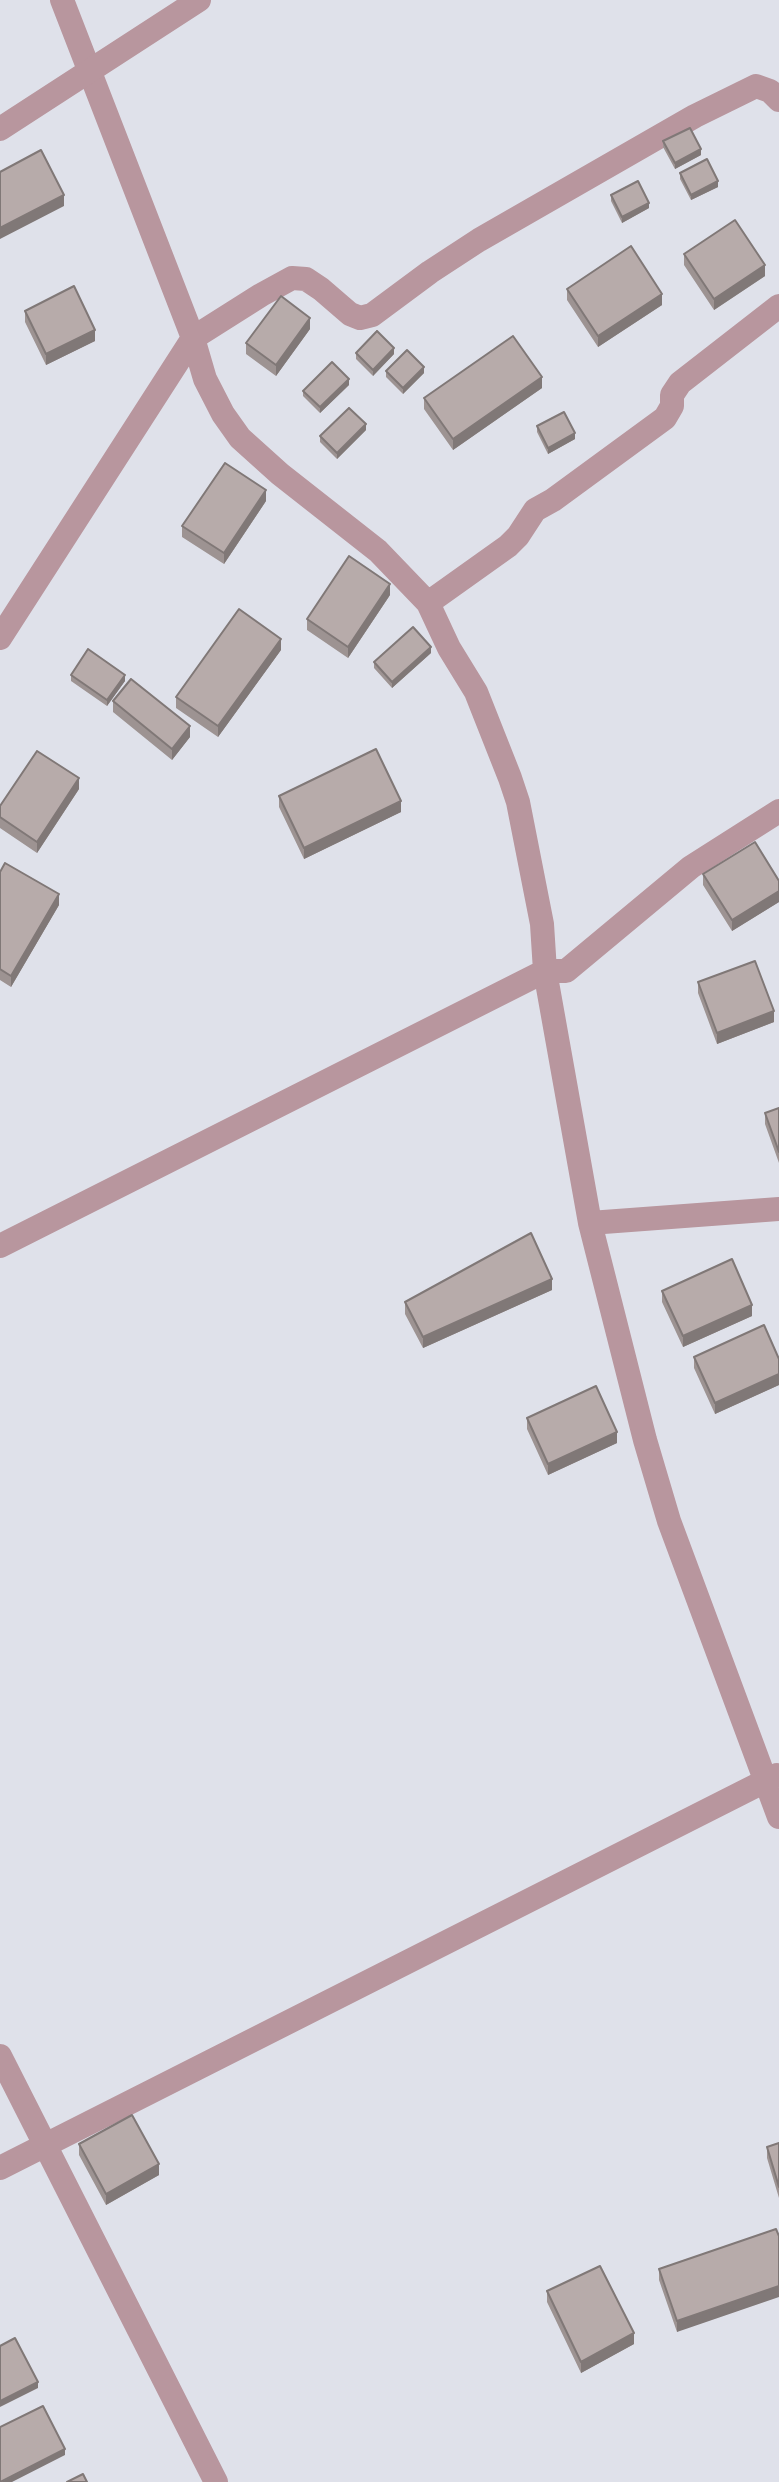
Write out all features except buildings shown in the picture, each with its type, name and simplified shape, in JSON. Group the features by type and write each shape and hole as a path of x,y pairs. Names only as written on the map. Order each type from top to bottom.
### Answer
{"street":[{"path":"62,0 193,338 205,379 223,414 240,438 280,474 378,551 428,603 449,648 476,692 510,778 518,802 542,924 545,971 590,1223 645,1440 669,1521 772,1778 779,1817"},
{"path":"0,129 199,0"},
{"path":"0,638 193,338 292,278 306,279 350,314 360,318 372,315 479,240 695,116 756,86 770,91 779,100"},
{"path":"428,603 508,546 535,510 665,418 672,406 672,395 680,383 779,306"},
{"path":"0,1246 545,971 566,971 691,867 779,811"},
{"path":"590,1223 779,1209"},
{"path":"0,2168 772,1778"},
{"path":"0,2056 216,2482"}]}
